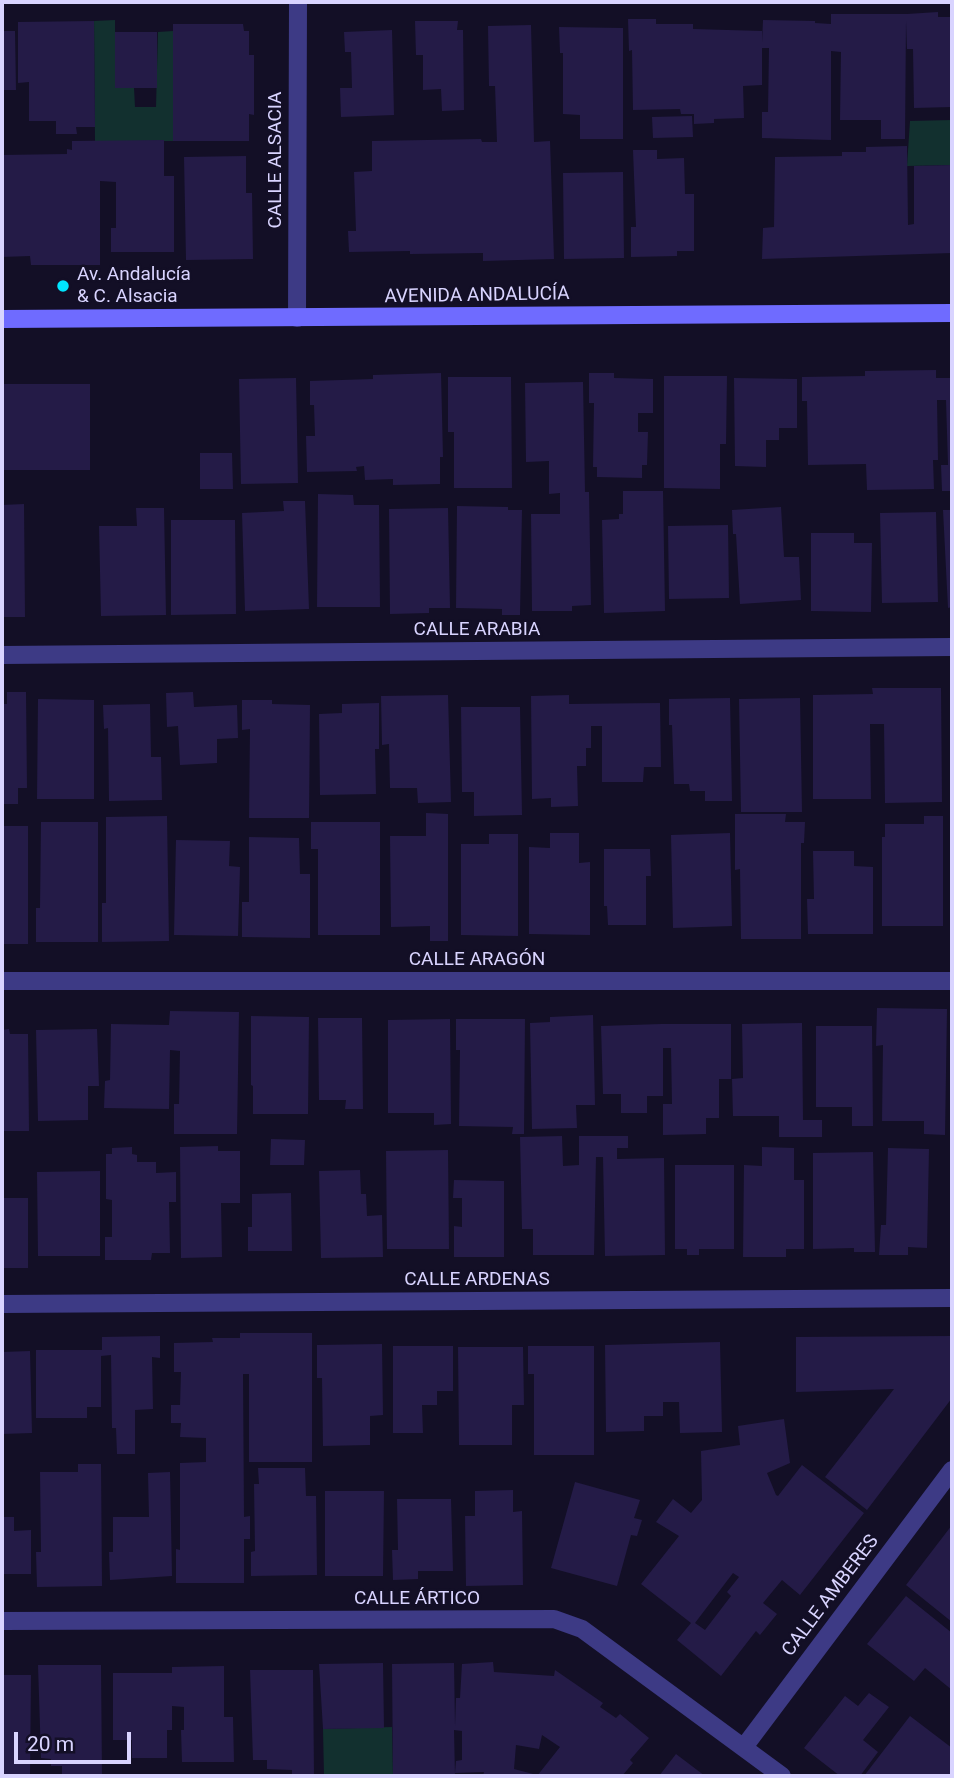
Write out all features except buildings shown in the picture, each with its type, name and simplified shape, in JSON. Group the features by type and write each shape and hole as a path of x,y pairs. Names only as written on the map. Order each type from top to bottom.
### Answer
{"street":[{"name":"CALLE ALSACIA","path":"296,318 298,2"},
{"name":"AVENIDA ANDALUCÍA","path":"2,319 952,313"},
{"name":"CALLE ARABIA","path":"2,655 952,647"},
{"name":"CALLE ARAGÓN","path":"2,981 952,981"},
{"name":"CALLE ARDENAS","path":"2,1304 952,1298"},
{"name":"CALLE AMBERES","path":"744,1747 952,1470"},
{"name":"CALLE ÁRTICO","path":"2,1621 554,1619 582,1629 782,1776"}],"green space":[{"path":"115,20 115,87 134,88 135,107 156,107 158,32 173,31 173,141 95,141 94,21"},
{"path":"952,120 952,165 907,166 910,121"},
{"path":"392,1727 393,1776 324,1776 323,1729"}],"place":[{"name":"Av. Andalucía & C. Alsacia","path":"63,286"}]}
